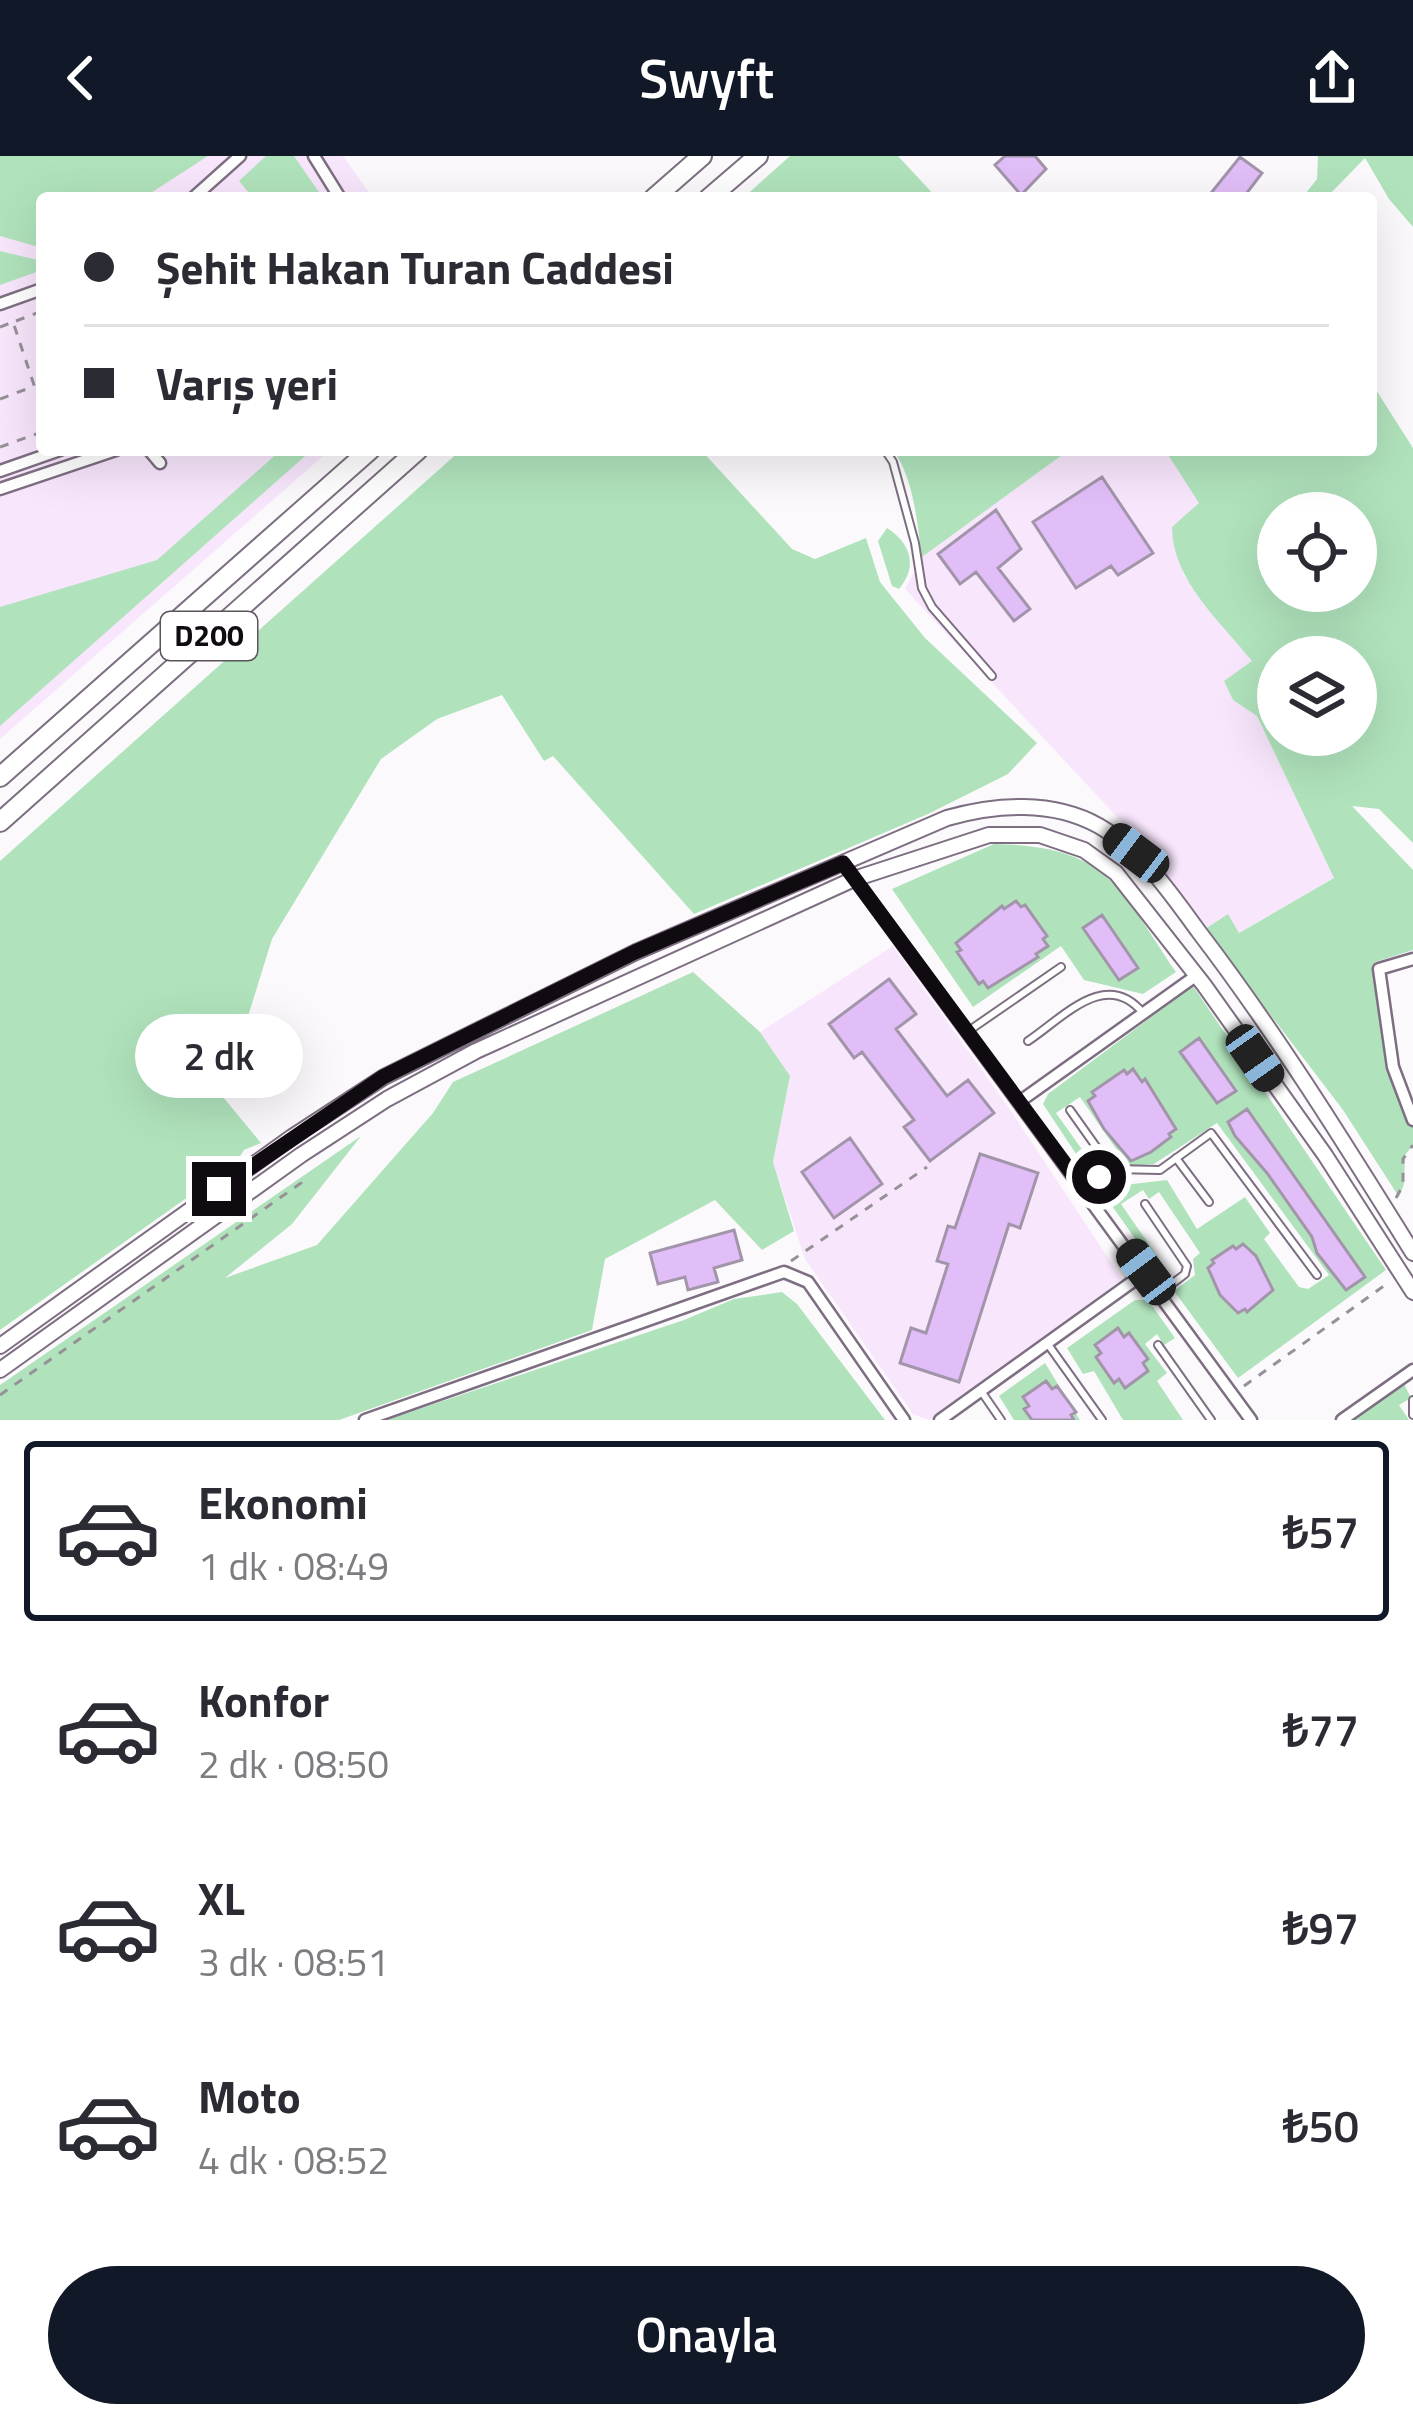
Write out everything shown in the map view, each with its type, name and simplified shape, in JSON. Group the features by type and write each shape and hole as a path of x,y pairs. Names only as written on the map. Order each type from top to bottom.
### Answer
{"highway":[{"path":"662,192 702,156"},
{"path":"716,192 758,156"},
{"name":"D200","path":"0,777 363,456"},
{"name":"D200","path":"0,822 411,456"}],"street":[{"path":"200,192 240,156"},
{"path":"314,156 335,192"},
{"path":"0,304 36,291"},
{"path":"0,471 43,456"},
{"path":"0,488 98,456"},
{"path":"154,456 160,463"},
{"path":"0,1346 383,1077 635,952 947,818 986,807 1045,807 1097,824 1136,853 1216,954 1303,1078 1413,1252"},
{"path":"0,1370 301,1155 388,1099 476,1051 854,879 989,835 1040,835 1084,850 1116,873 1197,975 1325,1155 1413,1292"},
{"path":"843,863 1251,1420"},
{"path":"1413,959 1379,969 1393,1067 1413,1120"},
{"path":"1019,1102 1197,975"},
{"path":"365,1420 784,1272 808,1282 904,1420"},
{"path":"940,1420 1146,1272"},
{"path":"1342,1420 1412,1372"}],"lane":[{"path":"890,456 915,543 922,588 932,607 992,676"},
{"path":"967,1032 1061,967"},
{"path":"1028,1041 1098,994 1121,994 1143,1013"},
{"path":"1070,1110 1112,1169"},
{"path":"1082,1187 1112,1169 1160,1170 1211,1133 1317,1275"},
{"path":"1176,1158 1210,1202"},
{"path":"1145,1204 1187,1266 1185,1274 1160,1293"},
{"path":"1047,1343 1102,1420"},
{"path":"1158,1345 1211,1420"},
{"path":"981,1390 1001,1420"},
{"path":"1413,1400 1413,1415"}],"path":[{"path":"0,326 36,312"},
{"path":"13,322 36,392"},
{"path":"0,399 34,386"},
{"path":"0,446 36,434"},
{"path":"1386,1209 1400,1193 1403,1159 1413,1145"},
{"path":"784,1272 794,1257 927,1167"},
{"path":"0,1395 301,1183"},
{"path":"1233,1394 1401,1274"}],"shaded area":[{"path":"0,156 343,156 369,192 36,192 36,456 323,456 0,739"},
{"path":"1061,456 1169,456 1200,503 1183,574 1253,661 1225,682 1233,700 1257,716 1257,756 1276,756 1334,878 1238,933 1228,914 1205,929 1143,845 905,589 922,557"},
{"path":"893,946 1011,1111 1122,1279 930,1420 913,1414 805,1259 773,1162 790,1077 760,1032"}],"green space":[{"path":"0,156 208,156 152,192 36,192 36,246 0,236"},
{"path":"266,156 294,156 319,192 248,192 239,181"},
{"path":"790,156 898,156 931,192 750,192"},
{"path":"1318,156 1413,156 1413,227 1389,199 1365,158 1332,192 1307,192 1317,179"},
{"path":"0,251 36,260 36,272 0,285"},
{"path":"1377,391 1413,448 1413,843 1379,809 1352,806 1413,870 1413,950 1375,962 1388,1049 1413,1122 1413,1145 1405,1155 1399,1197 1343,1110 1205,929 1228,914 1239,933 1334,878 1276,756 1377,756 1377,636 1257,636 1257,716 1233,700 1224,681 1252,661 1189,582 1174,546 1172,527 1199,503 1169,456 1377,456"},
{"path":"274,456 305,456 0,726 0,607 157,560"},
{"path":"454,456 707,456 792,549 815,559 866,538 880,582 925,638 1037,743 1008,774 928,814 694,914 553,756 544,761 502,695 437,719 381,759 272,939 223,1097 261,1143 244,1150 236,1163 0,1330 0,861"},
{"path":"897,456 1061,456 922,557 910,487"},
{"path":"887,528 902,541 909,556 909,572 899,589 892,586 878,541"},
{"path":"994,844 1062,853 1106,876 1176,972 1143,994 1084,980 1061,946 973,1007 892,889"},
{"path":"693,972 760,1032 790,1076 773,1162 794,1231 762,1250 715,1200 605,1259 592,1330 339,1420 0,1420 0,1385 361,1136 292,1224 225,1278 317,1245 433,1113 453,1082"},
{"path":"1193,986 1386,1270 1238,1378 1174,1291 1195,1275 1193,1259 1200,1253 1159,1192 1149,1199 1143,1190 1121,1204 1171,1276 1165,1281 1105,1196 1107,1187 1167,1180 1197,1229 1245,1197 1270,1233 1264,1239 1299,1287 1308,1289 1329,1275 1217,1123 1154,1164 1128,1166 1080,1097 1056,1113 1096,1169 1086,1169 1043,1104 1048,1094"},
{"path":"782,1292 797,1304 885,1420 386,1420 734,1299"},
{"path":"1135,1300 1148,1300 1175,1338 1164,1345 1157,1334 1145,1344 1167,1373 1157,1381 1183,1420 1123,1420 1094,1371 1083,1374 1067,1348"},
{"path":"1045,1363 1080,1420 1014,1420 999,1396"},
{"path":"1403,1382 1411,1398 1399,1405 1409,1420 1351,1420"}],"building":[{"path":"1005,156 1035,156 1046,169 1018,192 995,165"},
{"path":"1240,157 1262,173 1248,192 1212,192"},
{"path":"1102,477 1153,553 1118,575 1111,566 1076,588 1033,522"},
{"path":"996,510 1021,549 998,568 1030,609 1014,621 976,572 960,584 938,554"},
{"path":"1016,901 1025,905 1047,936 1043,939 1048,946 988,988 983,981 979,984 956,943 1002,906"},
{"path":"1102,915 1138,968 1119,980 1083,928"},
{"path":"889,979 916,1014 896,1029 947,1096 968,1080 994,1113 930,1161 904,1127 914,1120 862,1052 854,1058 829,1024"},
{"path":"1199,1038 1236,1091 1217,1103 1180,1052"},
{"path":"1133,1069 1142,1082 1145,1079 1176,1129 1151,1152 1131,1161 1088,1101 1095,1096 1092,1092"},
{"path":"1247,1109 1365,1277 1346,1290 1267,1173 1235,1136 1228,1122"},
{"path":"850,1138 882,1184 834,1218 802,1172"},
{"path":"980,1154 1038,1173 1020,1228 1009,1224 959,1382 900,1363 911,1328 926,1333 948,1264 937,1261 948,1226 955,1228"},
{"path":"734,1230 742,1260 714,1268 718,1282 688,1290 685,1277 658,1284 650,1253"},
{"path":"1243,1244 1256,1256 1273,1290 1247,1312 1238,1313 1220,1295 1208,1268 1212,1260"},
{"path":"1118,1328 1124,1337 1129,1333 1148,1359 1143,1363 1148,1371 1125,1388 1119,1379 1114,1383 1096,1357 1101,1353 1095,1345"},
{"path":"1046,1381 1052,1389 1057,1386 1076,1412 1071,1415 1074,1420 1032,1420 1024,1409 1029,1406 1023,1397"}],"route":[{"path":"219,1189 383,1077 635,952 843,863 1082,1187 1099,1177"}]}
